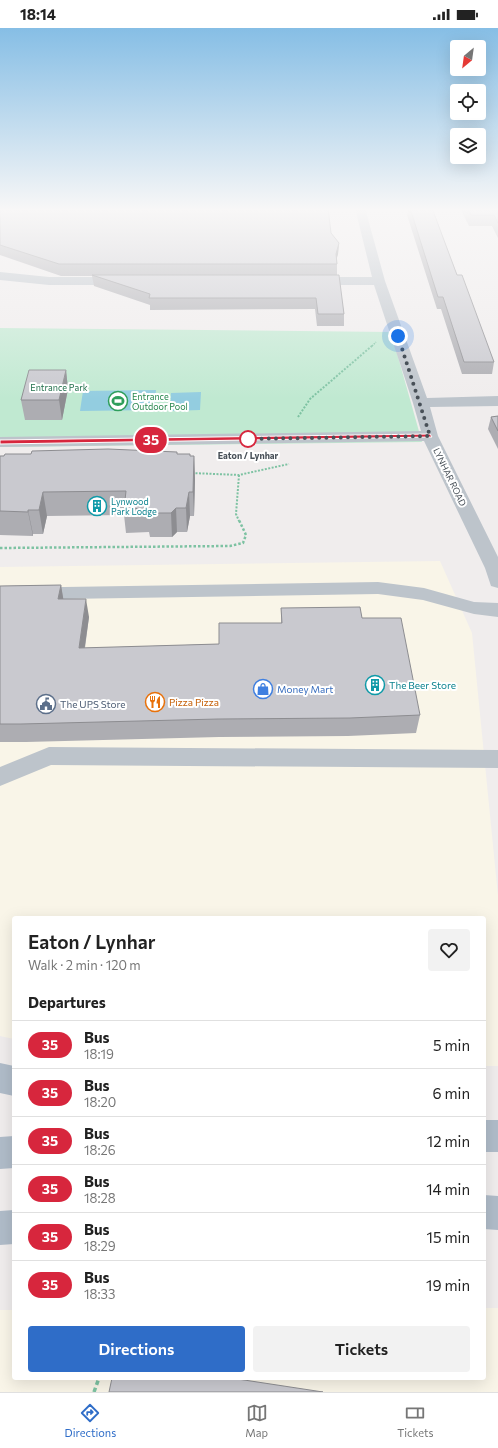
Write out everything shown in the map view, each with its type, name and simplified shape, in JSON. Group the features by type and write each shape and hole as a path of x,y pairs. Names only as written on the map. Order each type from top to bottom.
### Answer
{"main road":[{"path":"0,1078 12,1081"},
{"path":"486,1136 498,1136"},
{"path":"0,1152 12,1152"},
{"path":"486,1212 498,1212"},
{"path":"0,1228 12,1227"}],"street":[{"name":"LYNHAR ROAD","path":"377,272 421,403 430,436 497,572"},
{"path":"0,276 49,281 135,281"},
{"path":"300,281 380,281"},
{"path":"421,403 498,401"},
{"path":"0,442 430,436"},
{"path":"0,594 378,588 424,594 474,608 498,610"},
{"path":"0,777 49,756 498,759"}],"path":[{"path":"297,418 310,399 376,342 398,336"},
{"path":"190,472 239,475 290,464"},
{"path":"0,548 230,546 243,543 246,535 236,514 239,475"},
{"path":"94,1392 98,1380"}],"shaded area":[{"path":"440,561 472,633 498,896 498,1066 486,1066 486,916 12,916 12,1039 0,1036 0,567"},
{"path":"486,1308 498,1308 498,1392 0,1392 0,1310 12,1310 12,1380 486,1380"}],"green space":[{"name":"Entrance Park","path":"0,328 391,332 422,442 0,447"}],"water":[{"name":"Entrance Outdoor Pool","path":"156,390 154,410 80,411 83,391"},
{"path":"201,392 200,410 170,411 171,393"}],"building":[{"path":"430,272 456,272 457,275 462,275 494,362 464,362 443,297 438,297"},
{"path":"92,275 339,275 344,314 318,314 316,298 149,298 150,294"},
{"path":"29,370 66,370 59,400 21,400"},
{"path":"498,416 498,431 491,417"},
{"path":"108,449 177,452 177,454 190,454 190,456 194,456 193,492 189,492 186,508 176,508 171,513 148,513 148,508 124,509 126,491 43,492 39,510 28,510 28,512 0,511 0,456 4,456 5,454 31,454 32,451"},
{"path":"61,585 58,599 86,599 79,648 219,644 219,623 282,623 281,608 360,607 362,618 401,618 420,715 350,718 218,719 0,724 0,586"},
{"path":"112,1380 244,1380 323,1392 109,1392"}],"bus line":[{"name":"35","path":"0,442 430,436"}],"place":[{"name":"Entrance Outdoor Pool","path":"118,401"},
{"name":"Eaton / Lynhar","path":"248,439"},
{"name":"Lynwood Park Lodge","path":"97,506"},
{"name":"The Beer Store","path":"375,685"},
{"name":"Money Mart","path":"263,689"},
{"name":"Pizza Pizza","path":"155,702"},
{"name":"The UPS Store","path":"46,704"}],"route":[{"path":"248,439 244,439 430,436 421,403 398,336"}]}
